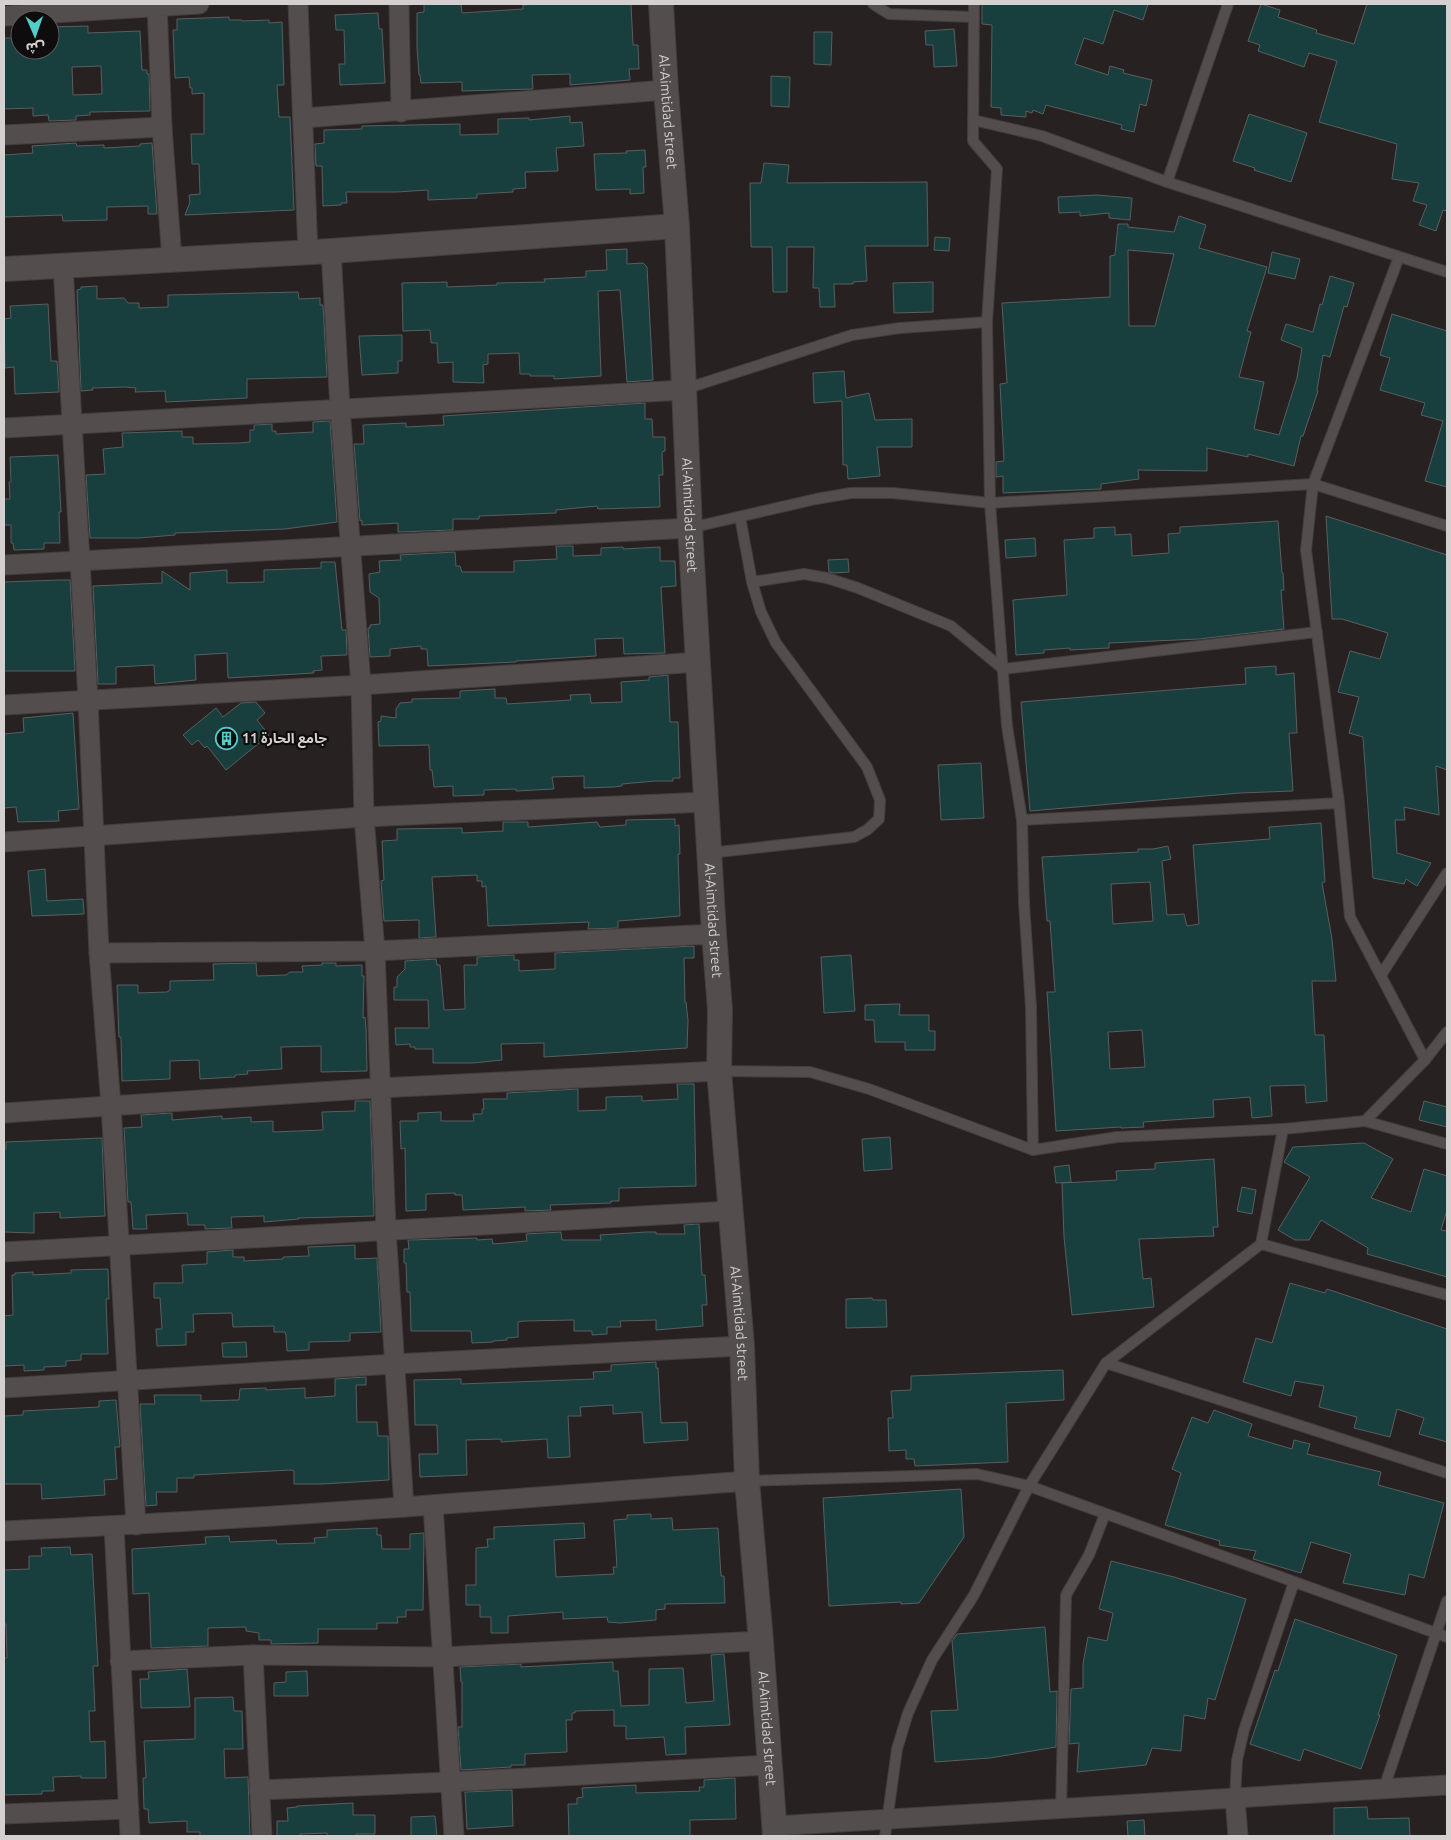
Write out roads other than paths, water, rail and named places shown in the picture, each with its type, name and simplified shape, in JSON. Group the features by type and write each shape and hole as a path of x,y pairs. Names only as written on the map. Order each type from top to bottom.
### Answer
{"street":[{"path":"4,16 157,5 199,4"},
{"path":"298,4 308,253"},
{"path":"399,4 401,112"},
{"name":"Al-Aimtidad street","path":"661,4 676,226 690,528 720,1010 719,1071 742,1346 747,1481 775,1831"},
{"path":"157,5 162,127 172,260"},
{"path":"304,118 666,90"},
{"path":"4,135 162,127"},
{"path":"4,269 308,253 676,226"},
{"path":"331,251 349,546 361,685 364,817 375,951 386,1229 404,1507"},
{"path":"63,266 88,700 99,953 120,1245 136,1525"},
{"path":"4,428 684,390"},
{"path":"4,566 690,528"},
{"path":"4,705 361,685 699,662"},
{"path":"4,842 364,817 706,802"},
{"path":"99,953 375,951 714,934"},
{"path":"4,1113 379,1088 719,1071"},
{"path":"4,1252 730,1211"},
{"path":"4,1388 394,1364 742,1346"},
{"path":"4,1531 136,1525 404,1507 747,1481"},
{"path":"433,1505 454,1836"},
{"path":"114,1526 130,1836"},
{"path":"120,1661 253,1655 443,1657 761,1641"},
{"path":"253,1655 262,1836"},
{"path":"259,1790 769,1765"},
{"path":"775,1831 886,1827 1061,1810 1447,1785"},
{"path":"1235,1798 1238,1836"},
{"path":"4,1814 129,1809"}],"lane":[{"path":"873,4 889,14 974,17"},
{"path":"974,4 973,141 997,169 987,322 990,503 1007,726 1022,820 1034,1150"},
{"path":"1167,182 1228,4"},
{"path":"973,120 1042,136 1167,182 1447,272"},
{"path":"1398,257 1313,484 1306,550 1339,803 1350,917 1425,1060"},
{"path":"684,390 852,334 900,328 987,322"},
{"path":"690,528 816,499 851,493 893,493 990,503 1313,484 1447,526"},
{"path":"709,853 854,837 867,830 878,818 880,800 867,766 776,644 761,612 752,582 740,517"},
{"path":"752,582 804,574 826,578 858,588 951,626 1003,669 1317,632"},
{"path":"1022,820 1339,803"},
{"path":"1381,976 1447,873"},
{"path":"1365,1121 1425,1060 1447,1032"},
{"path":"719,1071 810,1072 869,1089 1034,1150 1117,1137 1283,1129 1365,1121 1447,1144"},
{"path":"886,1827 897,1749 908,1713 932,1660 974,1595 1029,1486 1106,1363 1261,1244 1283,1129"},
{"path":"1261,1244 1447,1295"},
{"path":"1106,1363 1447,1473"},
{"path":"747,1481 977,1474 1029,1486 1447,1637"},
{"path":"1061,1810 1066,1595 1089,1555 1105,1514"},
{"path":"1235,1798 1237,1760 1244,1730 1294,1582"},
{"path":"1384,1788 1447,1601"}],"place":[{"name":"جامع الحارة 11","path":"226,738"}]}
